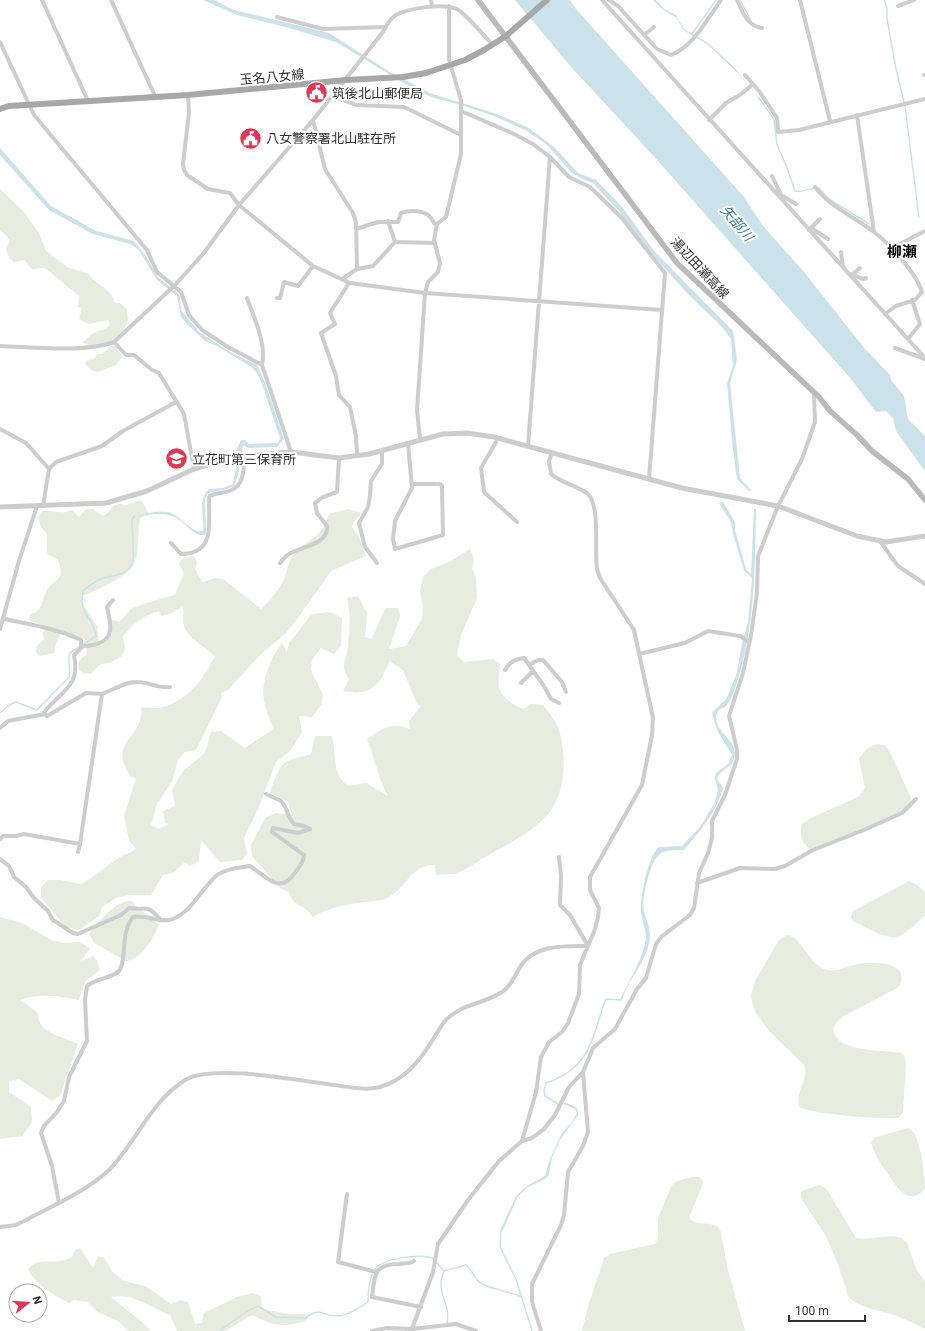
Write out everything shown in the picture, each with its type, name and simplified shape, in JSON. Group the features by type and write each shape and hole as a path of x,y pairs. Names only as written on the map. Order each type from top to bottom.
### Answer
{"main road":[{"name":"湯辺田瀬高線","path":"478,0 508,34 568,120 677,263 814,394 819,397 830,411 872,450 908,479 925,500"},
{"name":"玉名八女線","path":"0,108 155,96 188,95 346,80 390,78 426,73 466,60 508,34 547,0"}],"street":[{"path":"42,0 88,101"},
{"path":"111,0 155,96"},
{"path":"432,0 432,6"},
{"path":"602,0 925,358"},
{"path":"609,0 618,6 657,50 670,55 676,53 694,38 720,0"},
{"path":"737,0 748,21 757,27 762,28"},
{"path":"800,0 830,122"},
{"path":"898,6 914,0"},
{"path":"0,346 85,348 102,346 114,342 172,288 203,254 239,205 313,120 346,80 359,60 386,27 389,21 397,15 432,6 449,6 458,10 492,44"},
{"path":"436,225 446,217 461,154 462,108 450,65 449,6"},
{"path":"277,17 323,29 386,27"},
{"path":"644,34 654,27"},
{"path":"0,42 34,115 147,250 157,272 172,288 181,292 190,315 202,330 228,347 262,365"},
{"path":"745,75 777,118 778,132 799,130 925,99"},
{"path":"709,120 726,103 740,95 753,84"},
{"path":"188,95 189,113 183,164 184,170 187,174 208,189 230,193 239,205 313,266 349,282 425,293 662,310"},
{"path":"332,96 356,104 404,107 461,135"},
{"path":"462,108 533,144 550,157 569,177 590,187 621,217 665,273 649,479"},
{"path":"857,115 874,232"},
{"path":"313,120 325,169 353,213 356,222 357,269"},
{"path":"528,446 550,157"},
{"path":"772,176 783,202"},
{"path":"815,187 827,200 874,232 912,271 923,291 919,296 896,306 885,314"},
{"path":"776,193 796,204"},
{"path":"356,229 388,221 398,222 401,213 415,212 425,213 430,216 436,225 434,240 440,263 438,272 428,282 425,293 417,410 420,439"},
{"path":"810,229 820,218"},
{"path":"388,221 395,242"},
{"path":"810,229 828,239"},
{"path":"890,249 925,231"},
{"path":"395,242 436,243"},
{"path":"342,279 357,269 374,266 395,242"},
{"path":"841,252 843,267"},
{"path":"277,298 280,298 284,282 298,286 313,266"},
{"path":"853,274 860,268"},
{"path":"847,272 863,279 866,278"},
{"path":"349,282 330,313 335,324 321,333 336,376 339,395 350,407 356,436 357,456"},
{"path":"247,298 261,341 263,359 262,365 291,452"},
{"path":"908,339 920,324 912,300"},
{"path":"114,342 126,355 134,355 152,370 159,372 184,414 194,469"},
{"path":"896,348 925,358"},
{"path":"407,1331 412,1329 421,1308 433,1272 438,1244 468,1200 499,1161 522,1141 532,1138 544,1129 555,1115 569,1087 583,1072 593,1048 615,1029 637,989 646,978 656,944 661,937 690,915 697,898 697,884 712,838 712,821 725,795 737,759 737,750 729,716 743,672 750,642 758,593 758,556 778,506 802,459 815,422 814,394"},
{"path":"0,629 4,619 18,561 40,506 49,469 56,462 102,446 123,431 176,402"},
{"path":"0,429 26,443 49,469"},
{"path":"0,507 106,503 147,491 194,469 218,460 243,456 291,452 339,458 382,451 420,439 443,434 467,433 528,446 649,479 712,494 778,506 857,536 880,541 898,541 925,536"},
{"path":"496,442 481,468 484,492 517,522"},
{"path":"408,443 412,484 409,496 395,521 393,538 395,549 443,535 442,486 440,484 412,484"},
{"path":"377,563 365,547 358,523 368,507 371,481 382,464 382,451"},
{"path":"522,1141 536,1092 541,1057 549,1042 562,1032 568,1023 579,994 580,965 595,929 599,908 590,890 590,877 642,785 652,735 653,718 634,630 600,578 597,569 595,512 593,501 585,492 557,480 551,474 549,462 552,453"},
{"path":"171,544 181,554 184,554 198,550 204,544 210,533 209,497 215,494 233,491 239,485 243,456"},
{"path":"280,563 289,554 315,544 326,533 327,526 317,514 315,503 323,497 337,492 339,458"},
{"path":"880,541 898,566 925,584"},
{"path":"81,646 103,642 108,637 111,627 107,607 113,600"},
{"path":"4,619 73,636 81,640 81,646 74,655 77,670 73,682 46,710 45,714"},
{"path":"639,654 685,643 708,631 740,636 750,642"},
{"path":"505,670 508,664 523,658 551,699 559,703"},
{"path":"529,665 538,660 543,660 562,682 566,692"},
{"path":"521,683 533,671"},
{"path":"0,728 8,721 45,714 47,716 86,693 102,694 133,682 140,682 164,688 170,687"},
{"path":"78,852 102,694"},
{"path":"59,1203 52,1166 41,1133 44,1126 57,1112 64,1101 68,1089 69,1077 87,1041 85,990 92,981 116,974 120,970 122,966 123,944 129,921 133,917 168,920 183,913 215,877 227,870 250,866 273,882 280,885 286,884 304,860 304,855 272,832 272,828 298,833 310,829 294,824 288,818 284,805 280,801 266,794"},
{"path":"697,884 740,868 774,869 785,866 813,850 902,813 916,799"},
{"path":"0,839 4,836 24,834 80,844"},
{"path":"559,857 561,876 560,905 570,915 588,946"},
{"path":"0,859 9,866 14,877 26,886 34,898 48,911 53,920 73,933 78,934 122,916 129,908 153,910 160,919"},
{"path":"0,1227 16,1225 59,1203 97,1180 111,1168 166,1096 189,1078 198,1074 223,1072 356,1088 378,1087 406,1074 424,1055 445,1021 450,1017 462,1008 484,1002 504,991 521,965 532,955 559,946 588,946"},
{"path":"541,1331 532,1302 532,1284 561,1225 564,1215 568,1172 583,1146 588,1132 583,1072"},
{"path":"346,1194 338,1262 376,1272"},
{"path":"414,1261 379,1268 376,1272 372,1297 421,1308"},
{"path":"372,1331 387,1328 412,1329 456,1324 476,1331"}],"shaded area":[{"path":"0,189 23,211 39,233 46,251 67,267 89,274 111,294 115,303 120,303 127,309 128,321 122,334 108,343 95,347 83,343 93,333 106,329 110,324 108,320 89,324 79,319 82,308 78,307 79,296 45,268 32,269 24,260 14,262 9,258 6,249 10,240 0,230"},
{"path":"111,346 115,346 123,356 116,365 98,372 91,370 85,364 86,361 95,358 97,354 102,354"},
{"path":"141,500 150,515 140,518 136,559 131,569 119,578 82,596 83,604 97,626 99,643 102,645 108,634 108,624 114,620 119,622 133,608 175,595 184,573 179,564 181,560 185,558 194,557 197,562 195,569 202,582 216,578 223,579 261,609 273,597 280,587 292,557 302,546 317,536 325,524 329,514 348,509 359,512 361,515 355,520 352,527 358,535 366,556 331,571 285,634 261,654 228,690 221,693 222,697 196,750 185,752 178,760 172,781 157,804 151,825 159,829 169,824 165,823 163,811 175,806 172,790 183,771 205,753 211,732 221,731 245,748 273,729 265,705 263,689 267,672 273,657 282,643 287,652 289,643 312,614 330,612 342,618 341,646 334,654 321,648 312,660 311,670 323,695 321,705 312,717 299,716 302,732 290,751 276,762 258,809 244,838 247,854 242,860 220,862 201,840 199,861 190,866 185,862 173,873 163,875 151,895 129,895 116,898 102,907 99,916 79,930 66,927 41,897 41,887 48,880 60,880 81,884 120,857 136,848 129,841 124,816 136,778 131,777 124,765 124,747 138,726 141,718 141,708 157,708 166,706 185,696 200,681 215,657 187,632 184,626 184,611 182,607 172,613 161,616 159,611 154,612 139,620 123,636 125,649 122,656 112,662 99,665 91,674 83,673 79,670 80,661 86,655 87,645 84,639 62,631 55,646 54,653 39,656 36,652 37,646 44,639 43,633 47,627 29,620 30,615 35,613 40,608 47,590 60,576 61,572 58,560 47,554 47,534 41,527 38,518 41,512 45,511 67,512 72,510 79,517 86,509 93,509 103,516 108,513 113,506 119,504 126,505"},
{"path":"470,549 474,559 472,568 476,579 477,598 461,635 457,655 464,662 493,659 500,664 499,687 505,698 524,709 531,704 543,705 553,718 561,737 564,760 562,783 555,804 543,820 528,832 467,869 458,873 436,875 435,865 420,868 394,894 387,898 338,906 313,917 307,910 294,902 288,892 280,888 252,856 251,845 265,818 276,813 292,815 288,802 270,792 277,774 283,765 292,759 311,754 315,736 332,736 337,770 343,781 348,786 366,783 388,796 367,739 387,727 397,726 410,729 409,721 421,706 417,704 403,670 390,661 383,676 374,687 361,692 343,691 349,679 344,669 350,628 347,598 358,596 367,613 365,637 372,639 385,608 398,608 400,616 389,649 406,646 422,619 423,607 420,591 423,577 431,569 449,562"},
{"path":"877,744 885,745 891,754 911,798 908,811 811,849 803,842 801,831 802,824 811,818 858,797 865,788 859,759 866,750"},
{"path":"909,881 916,884 925,892 925,916 903,934 900,936 890,937 876,933 853,921 851,917 853,911"},
{"path":"127,901 131,901 159,925 146,948 136,957 126,961 94,943 89,934 112,909"},
{"path":"0,917 22,923 51,940 64,943 79,942 90,948 81,961 93,956 97,960 100,970 85,981 79,1000 56,996 35,996 20,1000 38,1013 39,1020 46,1030 78,1044 60,1096 52,1101 19,1079 9,1081 9,1092 31,1107 32,1122 22,1136 0,1139"},
{"path":"787,935 792,936 797,940 816,964 828,970 835,970 858,964 873,963 889,965 896,968 900,972 902,978 899,987 842,1017 834,1027 835,1035 839,1041 846,1045 865,1049 901,1053 904,1055 906,1063 903,1112 899,1118 878,1118 831,1114 817,1112 799,1106 798,1101 805,1075 804,1065 770,1032 756,1013 751,996 755,981 779,940"},
{"path":"908,1128 916,1137 919,1145 924,1174 925,1188 919,1194 914,1196 907,1195 900,1191 877,1157 871,1142 876,1137"},
{"path":"691,1177 699,1177 704,1181 690,1215 690,1219 697,1223 717,1226 720,1229 728,1270 745,1331 582,1331 589,1303 604,1258 610,1254 655,1244 658,1237 658,1218 672,1185 677,1181"},
{"path":"820,1185 826,1188 856,1238 863,1239 892,1236 902,1238 907,1243 917,1271 925,1281 925,1329 897,1316 858,1304 848,1296 839,1267 827,1238 801,1198 801,1191"},
{"path":"80,1248 93,1268 98,1256 104,1258 112,1271 122,1280 147,1287 171,1304 180,1300 188,1302 195,1324 202,1323 204,1313 237,1297 252,1293 261,1296 262,1309 289,1314 310,1314 306,1321 290,1325 273,1324 252,1315 225,1331 177,1331 170,1315 134,1299 119,1296 111,1297 151,1331 129,1331 118,1321 98,1312 87,1302 74,1300 69,1303 51,1293 48,1291 48,1283 38,1283 28,1269 35,1263 61,1261 72,1257 75,1250"}],"water":[{"path":"203,0 214,0 234,10 329,33 390,72 430,93 497,114 529,128 554,147 578,173 596,180 622,207 655,252 733,331 737,360 730,383 740,478 751,490 749,491 737,479 733,450 727,383 733,367 731,339 723,328 688,294 652,254 619,211 594,184 573,174 547,145 527,131 494,116 431,97 412,88 336,42 282,26 237,15"},
{"name":"矢部川","path":"515,0 570,0 576,9 744,197 763,226 804,272 865,349 890,375 891,380 904,396 908,419 925,436 925,471 896,431 893,418 886,411 876,412 851,379 650,152 572,68"},
{"path":"653,0 656,0 664,9 676,15 684,29 708,43 733,66 759,97 740,75 707,44 683,30 677,18 663,10"},
{"path":"0,148 51,206 96,231 134,241 145,255 159,278 177,292 180,297 181,310 199,332 232,353 257,365 266,385 284,439 277,447 249,448 243,445 238,475 234,486 208,493 205,499 206,534 202,535 195,533 178,519 168,515 156,514 134,516 156,512 168,512 173,514 194,530 203,531 202,503 205,493 209,489 223,488 233,484 237,462 236,451 241,440 245,440 249,444 278,443 280,438 257,373 250,366 217,346 205,341 188,325 181,317 177,296 157,280 139,250 130,244 93,234 49,210 0,155"},
{"path":"723,502 735,522 735,530 746,569 751,574 754,509 756,509 753,592 749,632 739,676 733,694 726,706 719,709 716,719 720,729 734,748 734,758 733,762 719,775 717,779 723,788 712,814 702,829 684,850 670,850 664,852 658,856 652,866 645,891 643,906 650,930 649,943 644,958 624,993 622,1001 620,1000 637,966 645,944 646,935 641,905 643,887 651,859 659,847 682,846 700,827 714,804 718,790 715,779 716,773 728,764 732,755 717,730 712,713 727,698 737,672 742,643 748,622 752,578 744,570 733,534 731,522 719,503"},
{"path":"564,1102 576,1107 578,1115 560,1140 552,1157 549,1175 543,1180 528,1187 518,1196 502,1232 500,1231 516,1196 527,1186 545,1176 549,1161 562,1133 572,1122 577,1113 575,1109 563,1104"}],"waterway":[{"path":"692,34 716,0"},
{"path":"740,0 750,19"},
{"path":"884,0 887,8 887,18 896,69 905,106 919,217"},
{"path":"758,97 774,119 777,145 795,191 819,188 829,199 869,224"},
{"path":"0,713 9,705 16,702 37,710 69,677 70,653 96,636 95,630 84,611 82,599 83,591 98,580 126,571 132,564 132,519 135,516"},
{"path":"558,1104 545,1096 544,1091 546,1083 561,1076 573,1068 582,1059 593,1038 606,999 621,1000"},
{"path":"501,1231 500,1247 516,1279 532,1331"},
{"path":"219,1331 249,1310 258,1306 276,1317 306,1318 318,1312 336,1316 344,1315 368,1302 372,1274 377,1267 388,1261 405,1257 422,1256 434,1259"},
{"path":"436,1262 444,1271"},
{"path":"447,1323 447,1308 441,1286 441,1279 444,1271 466,1265 477,1280 482,1284 521,1297"}],"place":[{"name":"筑後北山郵便局","path":"316,93"},
{"name":"八女警察署北山駐在所","path":"250,138"},
{"name":"立花町第三保育所","path":"176,459"}],"district":[{"name":"柳瀬","path":"902,252"}]}
